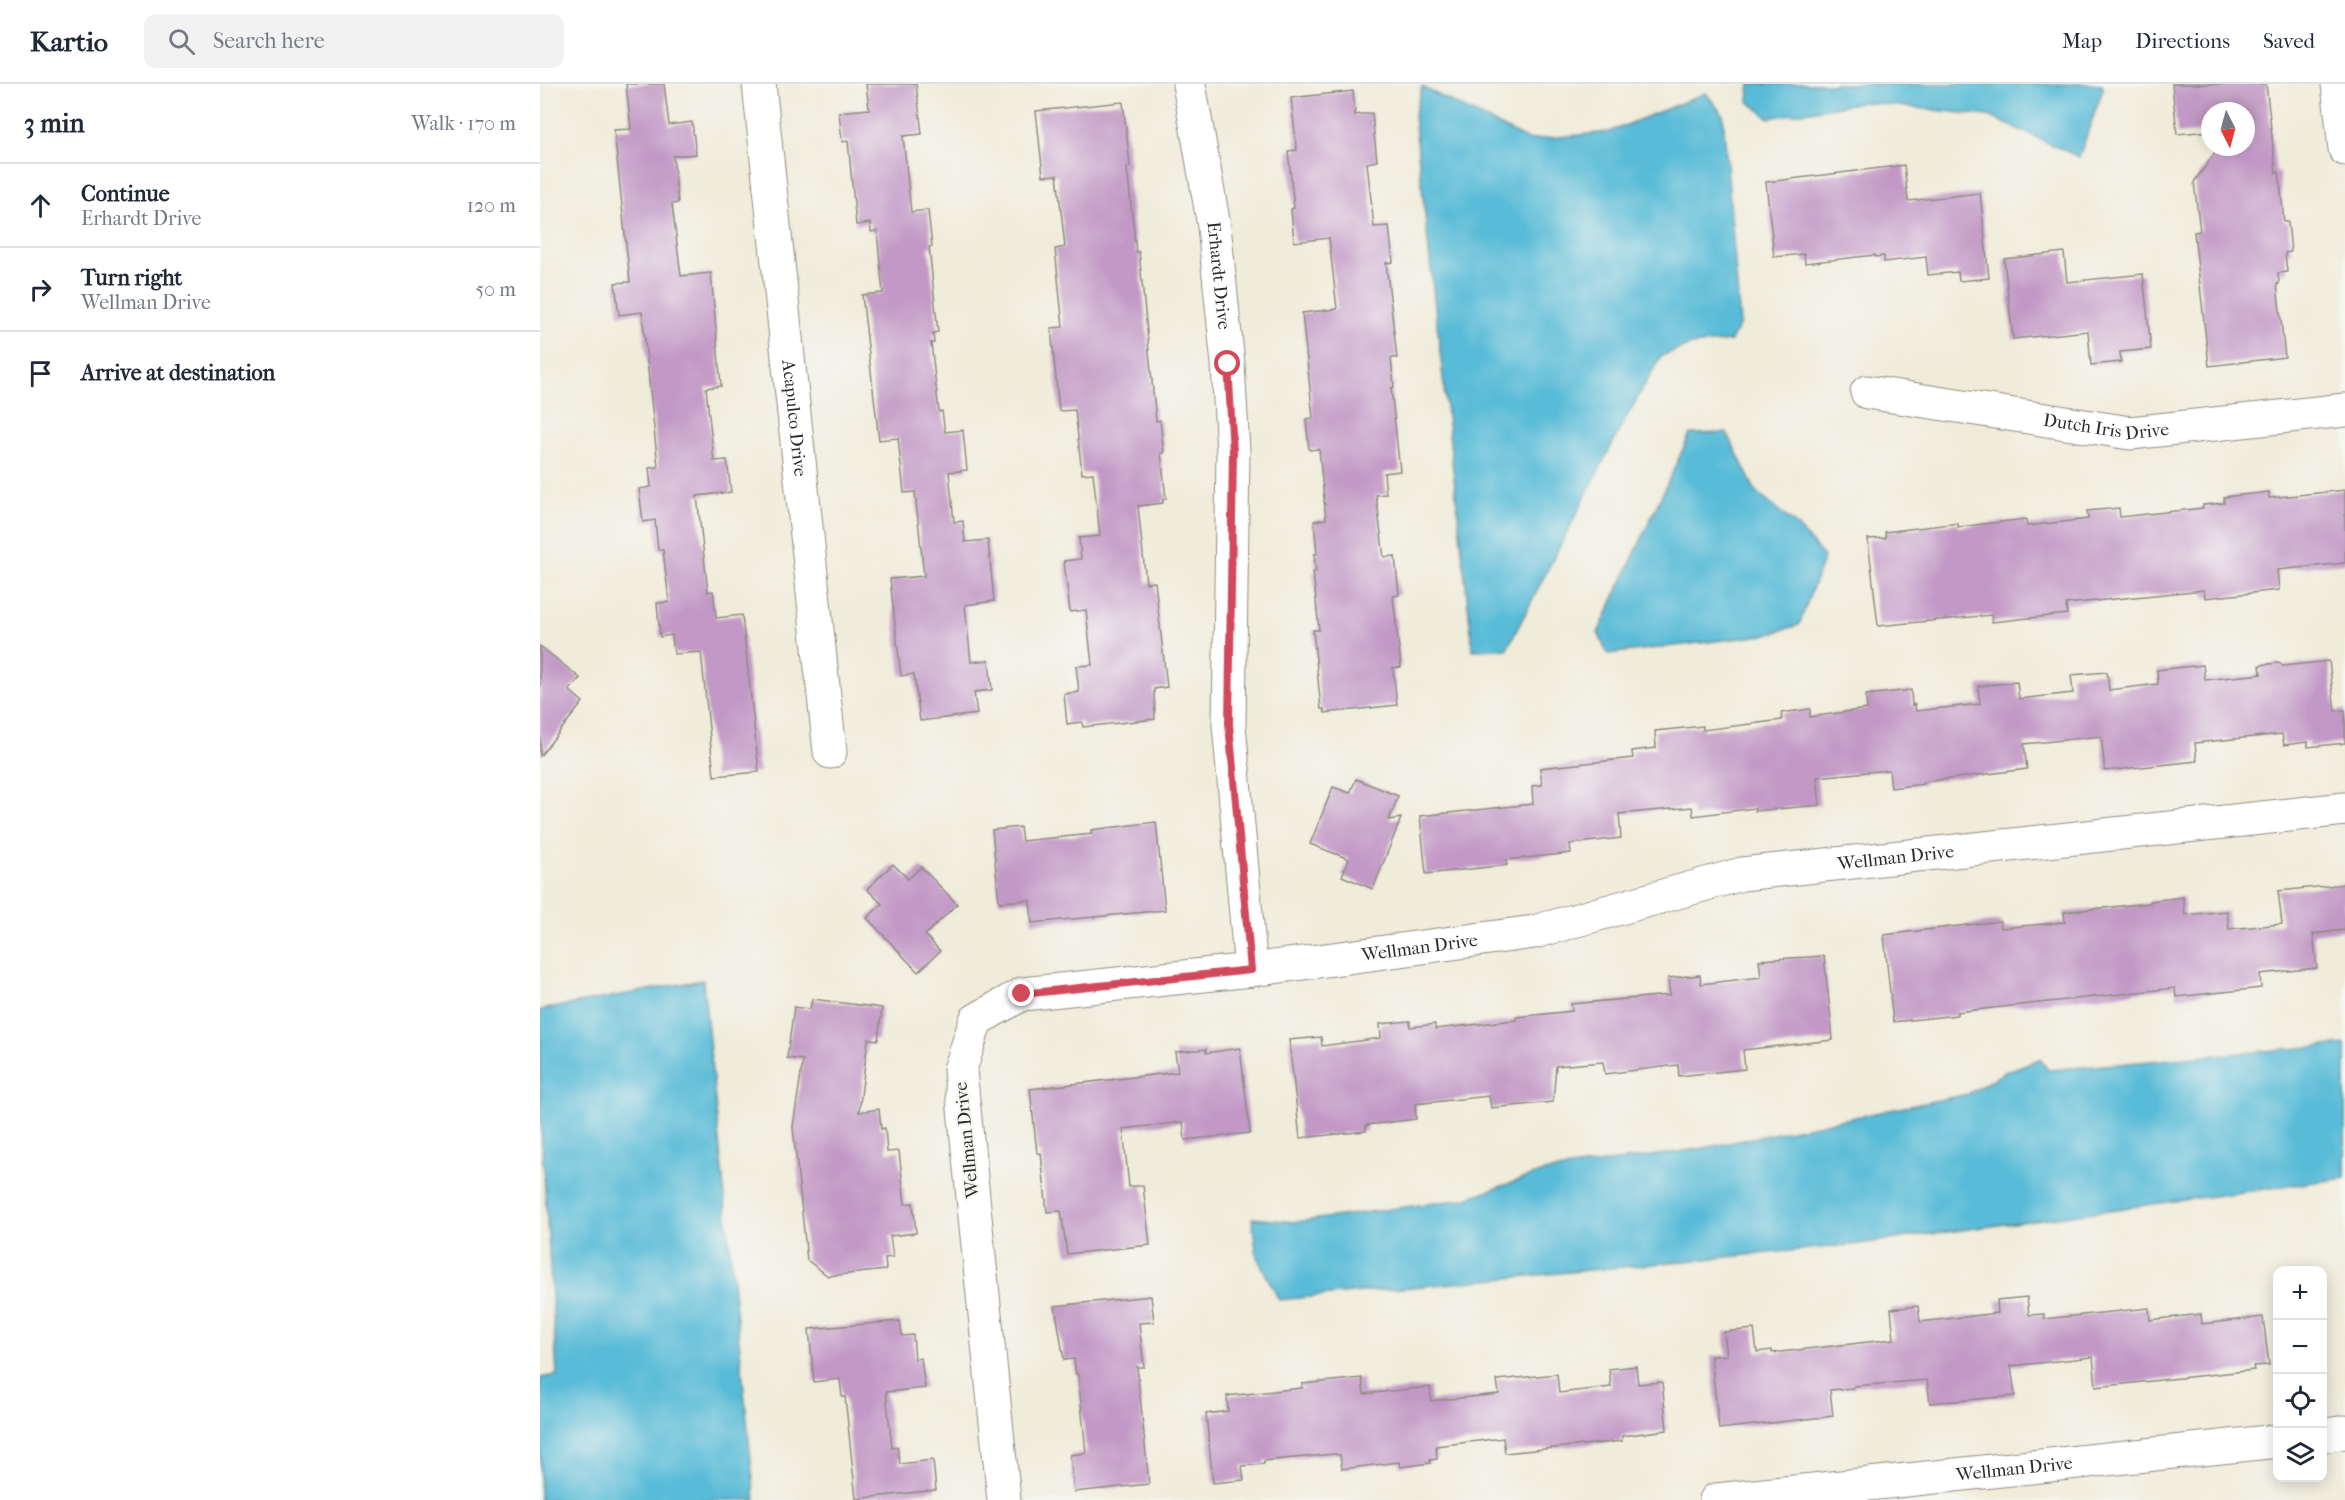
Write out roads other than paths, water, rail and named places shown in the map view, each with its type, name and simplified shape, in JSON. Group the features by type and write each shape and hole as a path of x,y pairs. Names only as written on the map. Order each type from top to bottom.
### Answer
{"street":[{"name":"Acapulco Drive","path":"759,84 830,752"},
{"name":"Erhardt Drive","path":"1189,84 1214,226 1228,364 1233,452 1229,724 1251,970"},
{"path":"2338,84 2345,149"},
{"name":"Dutch Iris Drive","path":"1867,392 2130,433 2345,410"},
{"name":"Wellman Drive","path":"1004,1500 960,1071 976,1020 1022,994 1251,970 1534,932 1742,874 2345,809"},
{"path":"2327,1435 2345,1432"},
{"name":"Wellman Drive","path":"1716,1500 2273,1441"}],"water":[{"path":"1750,84 2102,84 2103,89 2079,157 1989,116 1863,102 1769,118 1748,101"},
{"path":"1422,87 1528,140 1609,132 1706,93 1723,115 1740,324 1731,341 1691,345 1661,356 1621,427 1507,649 1473,650 1414,116"},
{"path":"1727,433 1756,492 1795,524 1824,557 1799,625 1766,635 1608,654 1598,633 1690,434"},
{"path":"703,980 755,1500 540,1500 540,1378 557,1375 540,1114 540,1010"},
{"path":"2345,1044 2345,1178 1851,1245 1279,1300 1257,1257 1252,1218 1296,1222 1464,1199 1543,1172 1699,1149 1968,1094 2005,1072 2040,1059 2048,1070"}]}
